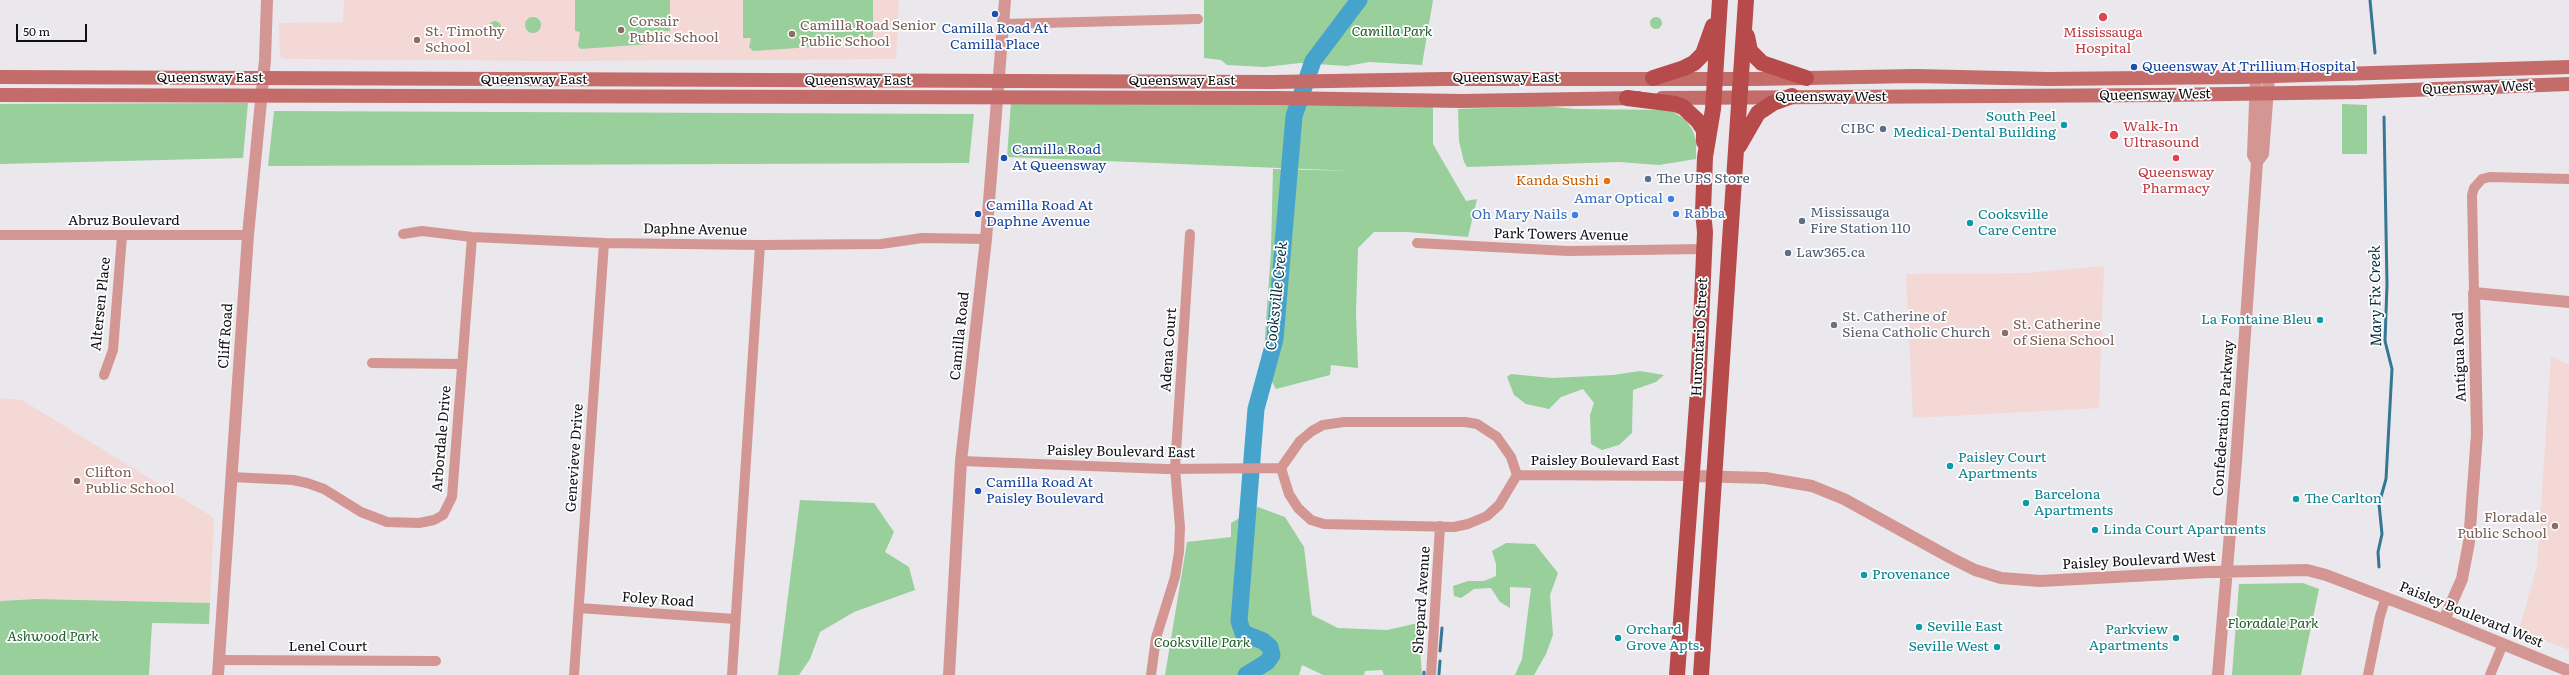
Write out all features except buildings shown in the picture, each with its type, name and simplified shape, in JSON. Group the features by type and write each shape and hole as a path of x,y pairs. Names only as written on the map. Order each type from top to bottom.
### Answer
{"main road":[{"name":"Hurontario Street","path":"1701,675 1746,0"},
{"name":"Hurontario Street","path":"1677,675 1692,476 1705,232 1702,212 1705,157 1714,97 1719,2"},
{"path":"1653,78 1684,68 1700,57 1708,43 1719,2"},
{"path":"1745,23 1750,51 1762,63 1806,78"},
{"name":"Queensway West","path":"1715,79 2262,76 2569,67"},
{"name":"Queensway East","path":"0,77 1272,82 1653,78 1715,79"},
{"name":"Queensway West","path":"1714,97 2358,92 2569,84"},
{"name":"Queensway East","path":"0,95 997,99 1318,98 1462,101 1714,97"},
{"path":"1736,153 1758,113 1773,103 1792,96"},
{"path":"1627,98 1675,104 1691,114 1704,130 1705,157"}],"street":[{"name":"Cliff Road","path":"218,675 248,235 264,78 266,0"},
{"name":"Camilla Road","path":"948,675 961,461 986,239 1005,0"},
{"path":"1003,24 1198,19"},
{"name":"Confederation Parkway","path":"2218,675 2257,162 2253,155 2262,76"},
{"name":"Antigua Road","path":"2444,620 2462,579 2469,542 2477,434 2472,195 2474,188 2482,179 2490,177 2569,179"},
{"name":"Daphne Avenue","path":"403,234 422,232 472,237 604,243 760,245 875,244 922,238 986,239"},
{"name":"Adena Court","path":"1151,675 1156,638 1175,577 1179,552 1180,527 1175,468 1190,234"},
{"name":"Abruz Boulevard","path":"0,235 248,235"},
{"name":"Altersen Place","path":"104,375 113,350 122,236"},
{"name":"Arbordale Drive","path":"231,477 293,480 307,483 324,489 361,512 387,522 419,523 434,520 443,515 452,497 472,237"},
{"name":"Genevieve Drive","path":"574,675 604,243"},
{"name":"Park Towers Avenue","path":"1417,243 1568,251 1704,249"},
{"path":"732,675 760,245"},
{"path":"2474,293 2569,302"},
{"path":"372,363 462,364"},
{"name":"Paisley Boulevard East","path":"961,461 1175,468 1276,468 1312,431 1324,425 1344,422 1466,422 1477,424 1496,437 1511,457 1517,475 1499,505 1487,516 1468,524 1440,526 1324,524 1311,520 1298,508 1276,468"},
{"name":"Paisley Boulevard East","path":"1517,475 1692,476"},
{"name":"Paisley Boulevard West","path":"1692,476 1765,478 1812,486 1844,500 1963,564 2001,578 2040,581 2226,572 2307,570 2386,597 2569,671"},
{"name":"Shepard Avenue","path":"1431,675 1440,526"},
{"path":"2368,675 2380,616 2386,597"},
{"name":"Foley Road","path":"579,608 735,620"},
{"path":"2490,675 2503,644"},
{"name":"Lenel Court","path":"219,660 436,661"}],"shaded area":[{"path":"344,0 899,0 896,59 552,61 284,59 280,56 279,23 343,22"},
{"name":"St. Catherine of Siena School","path":"2104,266 2099,408 1913,418 1906,274 2027,273"},
{"name":"Floradale Public School","path":"2551,356 2569,365 2569,650 2519,630 2537,566"},
{"name":"Clifton Public School","path":"0,398 22,400 214,518 210,603 36,599 0,601"}],"green space":[{"path":"575,0 670,0 670,31 649,31 649,44 581,49 578,46 580,32 575,31"},
{"path":"743,0 873,0 873,37 842,37 840,45 753,51 749,47 751,38 743,38"},
{"name":"Camilla Park","path":"1204,0 1433,0 1422,65 1369,62 1347,66 1300,63 1265,67 1227,65 1221,60 1204,58"},
{"path":"530,17 536,17 541,22 539,31 536,33 530,33 525,28 525,22"},
{"path":"1658,17 1661,18 1661,28 1654,29 1651,28 1650,21 1651,18"},
{"path":"495,21 499,23 501,27 499,31 495,33 491,31 489,27 491,23"},
{"path":"1011,102 1433,103 1433,144 1466,201 1477,199 1468,237 1407,232 1374,232 1358,248 1356,313 1358,368 1331,365 1330,375 1276,389 1263,366 1271,250 1273,169 1354,171 1007,157"},
{"path":"248,103 243,158 0,164 0,104"},
{"path":"2342,104 2367,105 2367,154 2342,154"},
{"path":"1544,106 1576,109 1670,110 1686,120 1693,131 1696,140 1696,159 1659,165 1619,162 1467,167 1464,162 1459,141 1458,109"},
{"path":"274,111 974,114 969,163 268,166"},
{"path":"1640,371 1664,375 1656,382 1633,390 1632,433 1619,445 1602,450 1591,444 1590,415 1594,403 1583,389 1561,397 1549,409 1526,404 1514,395 1507,377 1511,374 1552,378 1613,375"},
{"path":"800,500 874,503 894,532 885,552 909,567 915,590 854,612 820,632 810,659 799,675 778,675"},
{"name":"Cooksville Park","path":"1258,507 1285,517 1304,547 1312,615 1338,628 1387,630 1418,623 1422,675 1384,675 1382,670 1365,671 1364,675 1323,675 1302,665 1299,675 1165,675 1187,542 1231,537 1231,523"},
{"path":"1506,543 1535,544 1558,573 1550,595 1553,635 1546,654 1534,675 1515,675 1522,659 1531,588 1510,587 1510,608 1500,602 1491,588 1474,589 1461,598 1454,596 1453,586 1468,581 1484,581 1496,576 1496,564 1492,551"},
{"name":"Floradale Park","path":"2303,583 2319,589 2301,675 2232,675 2239,584"},
{"name":"Ashwood Park","path":"36,599 210,603 209,624 152,623 149,675 0,675 0,601"}],"waterway":[{"name":"Cooksville Creek","path":"1246,675 1267,662 1272,655 1270,647 1263,641 1243,633 1239,621 1256,409 1275,339 1294,116 1313,61 1359,0"},
{"name":"Mary Fix Creek","path":"2370,0 2375,53"},
{"name":"Mary Fix Creek","path":"2379,567 2378,552 2382,534 2379,504 2386,479 2392,369 2385,341 2387,285 2384,117"},
{"path":"1440,651 1442,628"},
{"path":"1439,674 1440,661"}],"place":[{"name":"Camilla Road At Camilla Place","path":"995,14"},
{"name":"Mississauga Hospital","path":"2103,17"},
{"name":"Corsair Public School","path":"621,30"},
{"name":"Camilla Road Senior Public School","path":"792,34"},
{"name":"St. Timothy School","path":"417,40"},
{"name":"Queensway At Trillium Hospital","path":"2134,67"},
{"name":"South Peel Medical-Dental Building","path":"2064,125"},
{"name":"CIBC","path":"1883,129"},
{"name":"Walk-In Ultrasound","path":"2114,135"},
{"name":"Camilla Road At Queensway","path":"1004,158"},
{"name":"Queensway Pharmacy","path":"2176,158"},
{"name":"The UPS Store","path":"1648,179"},
{"name":"Kanda Sushi","path":"1607,181"},
{"name":"Amar Optical","path":"1671,199"},
{"name":"Camilla Road At Daphne Avenue","path":"978,214"},
{"name":"Rabba","path":"1676,214"},
{"name":"Oh Mary Nails","path":"1575,215"},
{"name":"Mississauga Fire Station 110","path":"1802,221"},
{"name":"Cooksville Care Centre","path":"1970,223"},
{"name":"Law365.ca","path":"1788,253"},
{"name":"La Fontaine Bleu","path":"2320,320"},
{"name":"St. Catherine of Siena Catholic Church","path":"1834,325"},
{"name":"St. Catherine of Siena School","path":"2005,333"},
{"name":"Paisley Court Apartments","path":"1950,466"},
{"name":"Clifton Public School","path":"77,481"},
{"name":"Camilla Road At Paisley Boulevard","path":"978,491"},
{"name":"The Carlton","path":"2296,499"},
{"name":"Barcelona Apartments","path":"2026,503"},
{"name":"Floradale Public School","path":"2555,526"},
{"name":"Linda Court Apartments","path":"2095,530"},
{"name":"Provenance","path":"1864,575"},
{"name":"Seville East","path":"1919,627"},
{"name":"Orchard Grove Apts.","path":"1618,638"},
{"name":"Parkview Apartments","path":"2176,638"},
{"name":"Seville West","path":"1997,647"}]}
